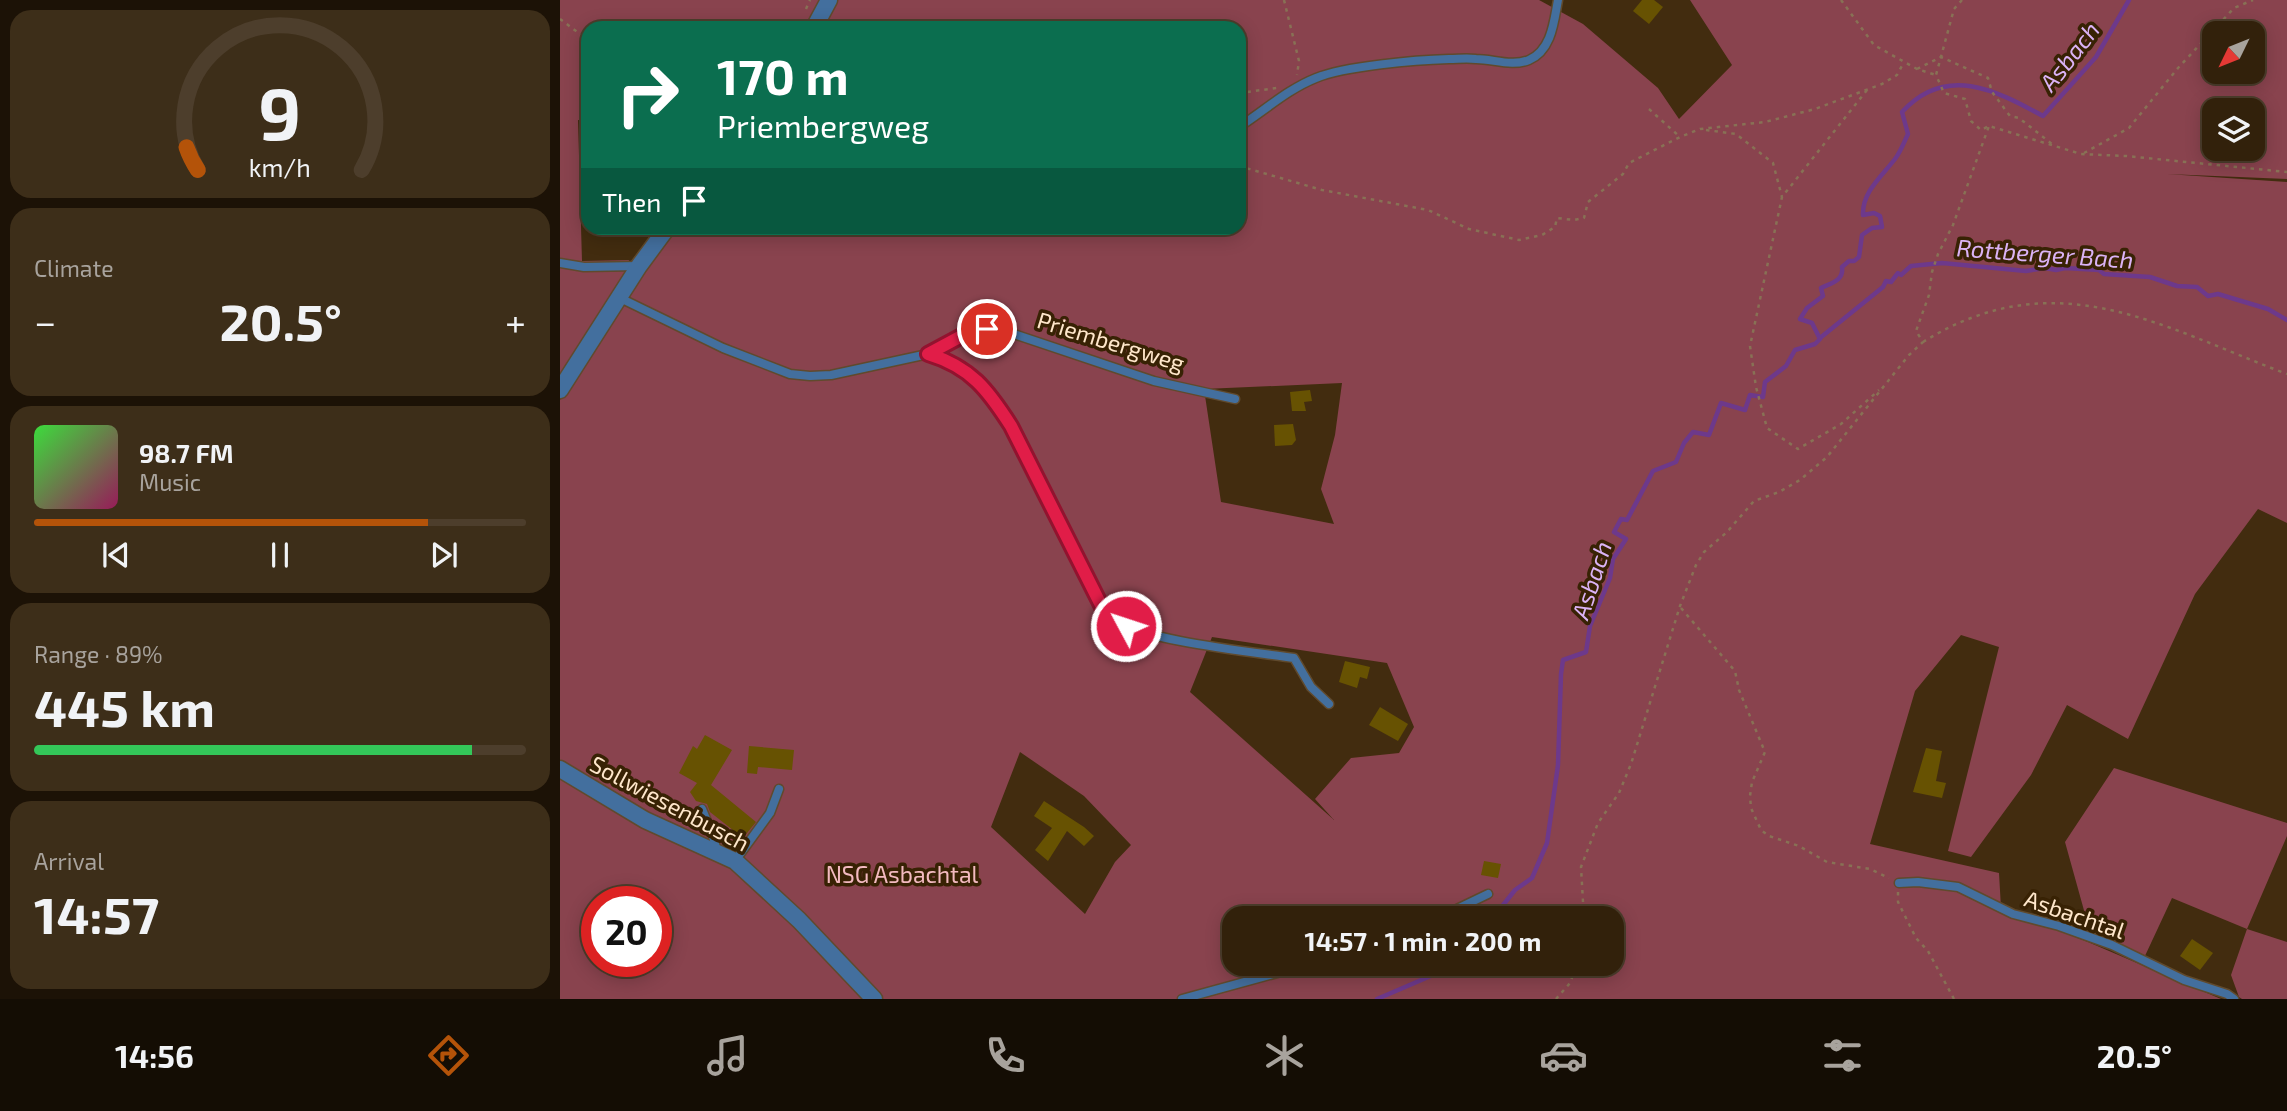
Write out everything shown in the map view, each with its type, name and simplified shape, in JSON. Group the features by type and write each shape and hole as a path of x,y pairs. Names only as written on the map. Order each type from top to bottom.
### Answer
{"street":[{"path":"818,21 829,0"},
{"path":"560,390 662,235"},
{"name":"Sollwiesenbusch","path":"560,768 645,820 736,861 799,920 874,999"}],"lane":[{"path":"1246,122 1295,89 1317,78 1352,70 1477,58 1505,63 1525,61 1539,53 1547,43 1558,0"},
{"path":"560,263 584,267 639,266"},
{"name":"Priembergweg","path":"621,298 723,348 790,374 831,375 928,354 969,332 987,329 1005,331 1154,381 1235,399"},
{"path":"928,354 952,362 964,370 995,402 1015,435 1096,598 1114,620 1148,633 1294,658 1311,687 1329,704"},
{"path":"736,861 770,813 779,789"},
{"path":"702,809 717,852"},
{"name":"Asbachtal","path":"1899,883 1918,882 1958,887 2013,914 2059,926 2112,945 2184,980 2227,994 2234,999"},
{"path":"1463,906 1488,894"},
{"path":"1182,999 1266,976"}],"path":[{"path":"1246,93 1274,87 1295,89 1299,61 1284,0"},
{"path":"1841,0 1874,45 1917,69 1936,75"},
{"path":"1962,0 1954,9 1936,75 1944,93 1965,99 1971,121 1981,130 1989,127 2081,154 2287,172"},
{"path":"2081,154 2129,128 2178,68 2234,8 2253,0"},
{"path":"560,19 581,35"},
{"path":"1917,69 1941,57"},
{"path":"1941,57 1988,78 1992,92 2010,117 2019,118 2056,147"},
{"path":"1246,168 1322,190 1428,210 1469,229 1519,240 1542,235 1555,227 1556,218 1584,218 1588,202 1623,174 1629,163 1680,137 1700,129 1765,122 1815,109 1882,84 1897,75 1904,62"},
{"path":"1869,88 1782,197 1750,346 1756,387 1767,428 1798,449 1841,424 1887,382"},
{"path":"1649,109 1680,137"},
{"path":"1923,342 1916,331 1929,295 1932,272 1968,188 1989,127"},
{"path":"1700,129 1736,134 1773,163 1782,197"},
{"path":"1583,906 1581,867 1598,823 1619,793 1631,764 1679,606 1704,552 1727,532 1754,501 1800,481 1827,457 1923,342 1967,318 2004,308 2063,302 2090,304 2184,332 2287,374"},
{"path":"1679,606 1735,671 1739,690 1761,738 1765,752 1752,782 1750,796 1751,808 1761,830 1769,836 1799,846 1827,862 1870,869 1899,883 1898,902 1916,938 1928,951 1954,999"},
{"path":"1556,999 1573,976"}],"green space":[{"path":"560,0 824,0 812,21 581,21 581,120 578,120 582,261 629,260 617,298 560,383"},
{"name":"NSG Asbachtal","path":"834,0 1539,0 1583,24 1658,88 1679,119 1732,65 1690,0 2287,0 2287,179 2167,174 2287,182 2287,523 2258,509 2195,594 2128,739 2067,705 2031,775 1971,857 1948,851 1999,647 1961,635 1915,691 1870,844 1999,873 2001,908 2221,999 560,999 560,400 666,235 1246,235 1246,21 821,21","holes":["1342,383 1335,435 1321,489 1334,524 1221,502 1204,389","1212,637 1387,663 1414,727 1399,753 1351,758 1315,799 1334,820 1190,692","1020,752 1084,796 1131,845 1115,862 1085,914 991,827"]},
{"path":"2114,768 2287,823 2287,836 2247,929 2172,898 2144,958 2090,932 2065,842"},
{"path":"2247,929 2287,942 2287,999 2239,997 2231,975"}],"building":[{"path":"1642,0 1654,0 1663,7 1649,24 1633,11"},
{"path":"1310,390 1312,401 1304,402 1306,411 1292,411 1290,392"},
{"path":"1293,424 1296,440 1292,445 1275,446 1274,425"},
{"path":"1345,661 1370,667 1367,679 1360,677 1357,688 1339,682"},
{"path":"1380,707 1408,724 1398,741 1369,725"},
{"path":"705,735 732,750 711,785 756,822 743,838 710,812 707,804 696,801 690,792 697,783 679,773 693,746 697,749"},
{"path":"749,746 794,750 792,770 758,767 757,774 747,773"},
{"path":"1926,748 1942,751 1936,781 1946,783 1942,798 1913,792"},
{"path":"1044,801 1094,836 1084,846 1067,831 1048,861 1035,850 1052,828 1034,816"},
{"path":"1484,861 1501,864 1498,878 1481,875"},
{"path":"2192,939 2213,953 2200,970 2180,956"}],"waterway":[{"name":"Asbach","path":"1502,906 1515,890 1532,878 1547,843 1558,765 1563,660 1586,652 1590,626 1610,578 1613,559 1626,539 1614,532 1621,519 1627,520 1653,471 1676,462 1684,443 1693,432 1709,435 1721,403 1745,410 1750,395 1763,397 1765,382 1786,366 1795,350 1815,344 1820,339 1812,323 1800,319 1807,308 1823,296 1821,288 1836,281 1841,275 1842,267 1859,257 1862,235 1872,228 1882,227 1880,216 1874,213 1863,215 1864,207 1869,192 1897,156 1908,134 1902,112 1919,97 1953,85 1989,91 2043,116 2096,57 2129,0"},
{"name":"Rottberger Bach","path":"1820,338 1883,287 1886,281 1891,282 1898,273 1901,275 1911,266 1942,263 2026,271 2045,268 2099,270 2104,274 2150,277 2177,286 2197,287 2208,296 2218,294 2268,309 2287,320"},
{"name":"Asbach","path":"1377,999 1431,976"}],"route":[{"path":"987,329 969,332 928,354 952,362 964,370 995,402 1011,426 1096,598 1104,611 1126,626"}]}
